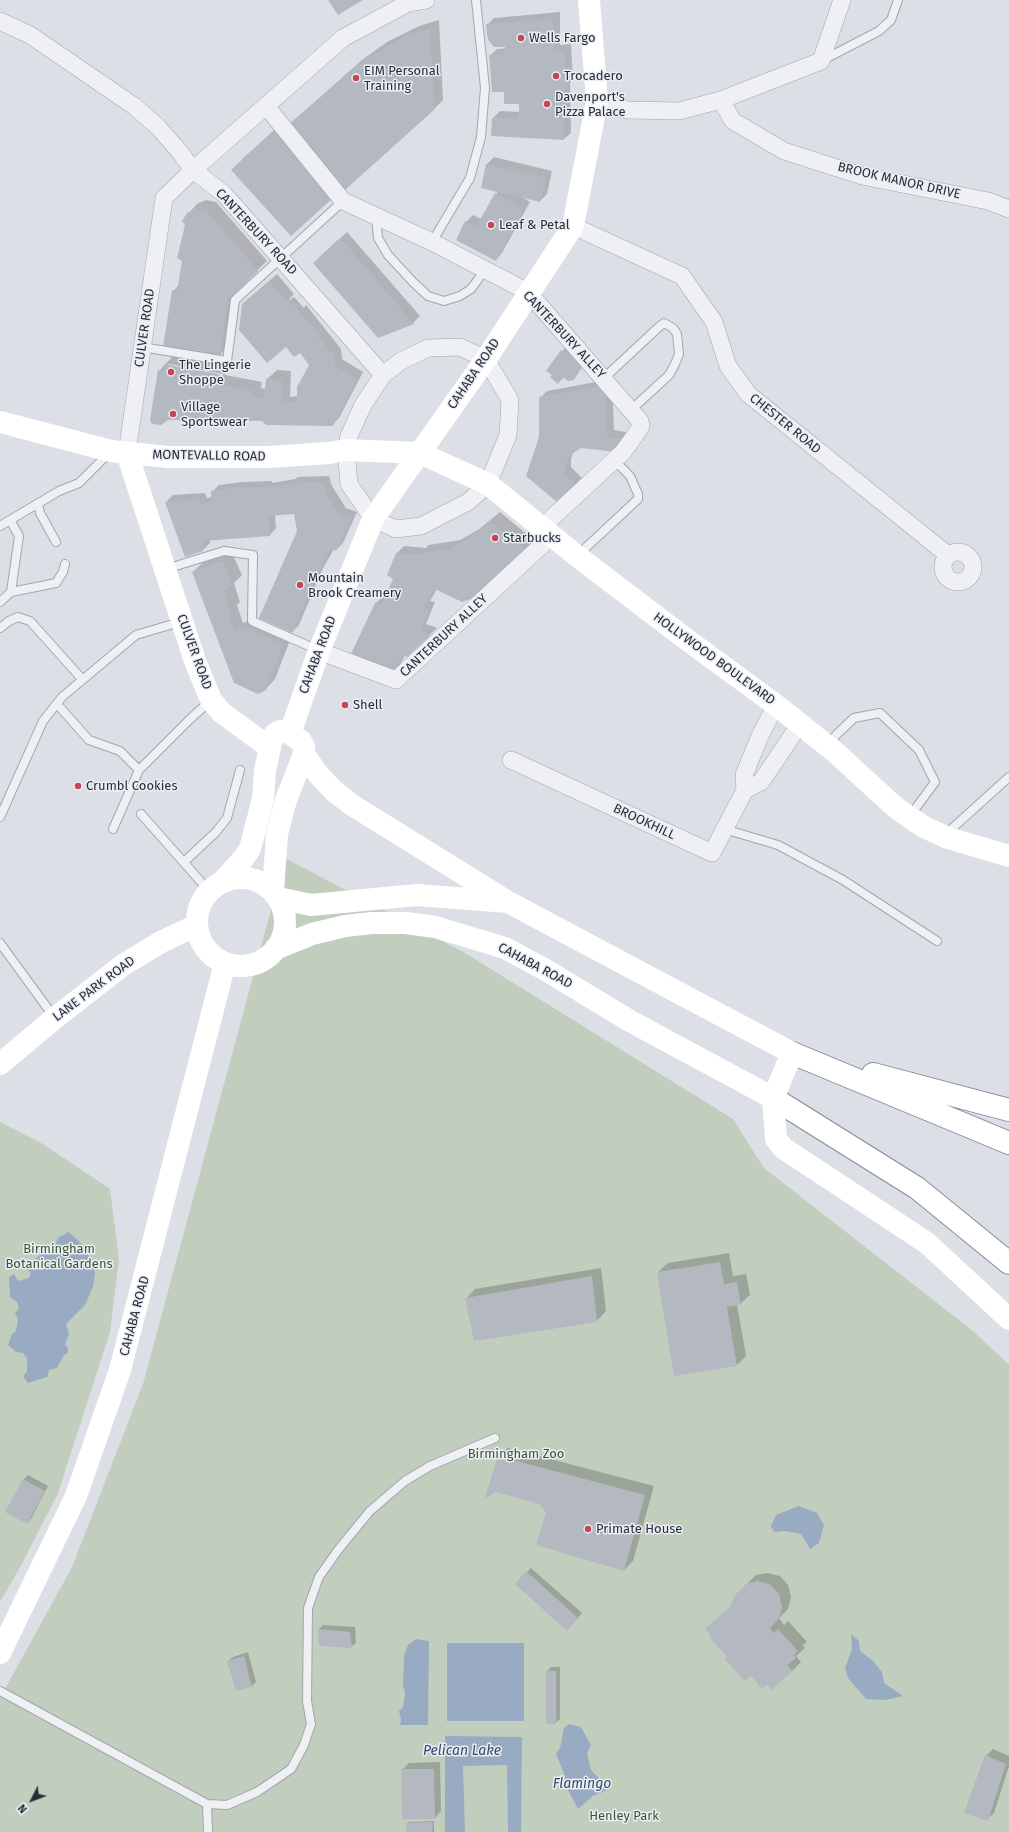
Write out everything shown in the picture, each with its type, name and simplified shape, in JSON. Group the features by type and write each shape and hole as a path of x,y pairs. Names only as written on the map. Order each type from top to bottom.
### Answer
{"main road":[{"name":"CAHABA ROAD","path":"304,754 286,800 277,834 275,895 282,908 284,929 281,939 275,949 264,959 250,965 239,966 225,963 210,954 204,945 197,926 200,905 250,850 263,799 265,771 275,734 280,731 290,733 319,651 373,519 486,359 528,292 573,226 597,101 589,0"},
{"name":"MONTEVALLO ROAD","path":"0,422 119,452 168,457 269,457 329,453 346,450 420,453"},
{"name":"CULVER ROAD","path":"119,452 165,569 195,661 211,700 221,712 270,748"},
{"name":"HOLLYWOOD BOULEVARD","path":"420,453 488,484 577,556 776,705 828,746 895,807 909,817 924,827 944,836 1009,856"},
{"path":"290,733 301,741 304,747 304,754 318,774 334,791 352,805 508,902 792,1053 1009,1143"},
{"path":"215,887 242,878 253,880 262,884 275,895 311,905 417,895 508,902"},
{"name":"CAHABA ROAD","path":"275,949 312,934 345,926 372,923 406,923 435,927 505,948 544,968 630,1021 773,1098 917,1188 1009,1263"},
{"name":"LANE PARK ROAD","path":"0,1064 55,1018 123,965 161,942 197,926"},
{"name":"CAHABA ROAD","path":"0,1653 76,1496 120,1370 225,963"},
{"path":"792,1053 773,1098 776,1139 783,1148 927,1243 1009,1319"},
{"path":"792,1053 1009,1110"}],"street":[{"name":"CULVER ROAD","path":"119,452 142,347 164,198 192,170 343,38 408,3 426,0"},
{"path":"597,101 628,110 679,111 721,100 821,61 842,0"},
{"name":"CANTERBURY ROAD","path":"0,21 30,34 134,106 158,127 179,151 192,170 224,194 383,375"},
{"name":"BROOK MANOR DRIVE","path":"721,100 733,121 784,151 862,176 988,201 1009,210"},
{"path":"266,106 343,201"},
{"name":"CANTERBURY ALLEY","path":"319,651 396,680 547,531 614,460 636,434 640,426 640,421 631,410 528,292 432,242 343,201"},
{"name":"CHESTER ROAD","path":"573,226 682,276 714,322 728,366 748,394 948,555"},
{"path":"460,347 486,359 510,400 508,435 488,484 468,502 421,526 396,529 373,519 349,484 346,450 349,436 363,406 383,375 401,361 428,348 460,347"},
{"name":"BROOKHILL","path":"511,760 712,854 745,790 744,775 760,736 776,705"},
{"path":"745,790 761,782 800,724"}],"lane":[{"path":"432,242 470,178 481,137 485,88 476,0"},
{"path":"821,61 879,31 891,20 898,0"},
{"path":"142,347 227,361 235,300 343,201"},
{"path":"376,217 378,238 388,255 428,296 444,301 460,296 471,288 485,270"},
{"path":"604,378 664,323 673,328 677,334 679,354 675,364 669,375 631,410"},
{"path":"0,526 59,491 79,483 119,452"},
{"path":"577,556 638,499 638,494 630,476 614,460"},
{"path":"38,504 40,513 56,542"},
{"path":"10,520 19,536 11,592"},
{"path":"165,569 224,551 253,555 252,621 319,651"},
{"path":"0,602 11,592 56,583 63,572 64,564"},
{"path":"0,628 9,621 18,617 30,621 82,679"},
{"path":"0,817 43,721 57,704 82,679 136,634 182,621"},
{"path":"114,829 139,770 211,700"},
{"path":"57,704 89,740 120,752 139,770"},
{"path":"828,746 837,734 854,718 880,713 919,750 935,782 909,817"},
{"path":"184,862 216,832 227,818 240,770"},
{"path":"944,836 1009,777"},
{"path":"141,814 184,862 215,887"},
{"path":"724,829 785,849 843,880 937,941"},
{"path":"0,943 55,1018"},
{"path":"0,1691 207,1804 228,1805 257,1792 291,1769 304,1745 311,1724 307,1701 308,1608 320,1577 338,1550 370,1511 405,1481 430,1466 495,1438"},
{"path":"207,1804 208,1832"}],"green space":[{"name":"Birmingham Zoo","path":"285,858 465,953 733,1119 764,1168 973,1331 1009,1365 1009,1832 0,1832 0,1698 72,1567 143,1384"},
{"name":"Birmingham Botanical Gardens","path":"0,1122 43,1144 110,1189 119,1259 110,1332 58,1493 23,1562 0,1602"}],"water":[{"path":"69,1232 88,1250 89,1261 95,1272 93,1287 85,1305 66,1324 69,1334 65,1345 68,1348 68,1353 64,1355 57,1368 49,1370 47,1377 28,1383 23,1376 27,1372 27,1359 23,1353 16,1352 8,1345 12,1334 16,1331 18,1319 15,1313 19,1308 17,1302 10,1297 9,1277 14,1274 18,1281 29,1278 31,1272 20,1266 27,1265 55,1244 59,1237"},
{"path":"799,1506 817,1513 824,1525 819,1543 810,1549 801,1534 785,1531 774,1532 771,1526 776,1515"},
{"path":"851,1634 859,1641 860,1651 873,1661 882,1672 884,1683 903,1696 885,1700 866,1699 848,1678 845,1668 852,1649"},
{"path":"416,1639 429,1641 428,1725 400,1725 401,1720 399,1711 403,1707 405,1693 403,1685 404,1656 408,1645"},
{"path":"447,1643 524,1643 524,1721 447,1721"},
{"name":"Flamingo","path":"569,1724 581,1727 591,1745 587,1753 591,1770 609,1789 593,1796 578,1809 565,1784 565,1776 556,1754 560,1748 564,1728"},
{"name":"Pelican Lake","path":"445,1736 522,1737 521,1832 508,1832 507,1765 463,1766 465,1832 445,1832"}],"building":[{"path":"328,0 363,0 338,15"},
{"path":"553,19 554,51 564,51 567,87 564,88 564,140 491,136 492,118 519,119 519,104 504,104 504,92 492,92 489,55 505,54 505,47 494,47 489,41 486,24"},
{"path":"430,29 434,110 345,190 289,124 363,61 409,34"},
{"path":"274,130 334,197 291,236 231,170"},
{"path":"486,164 546,178 540,202 481,188"},
{"path":"495,193 524,209 496,261 456,240 465,221 476,227"},
{"path":"196,209 206,211 258,271 228,300 220,356 163,347 172,290 177,291 182,261 177,258 185,225 182,221 187,213"},
{"path":"340,238 414,324 378,338 313,263"},
{"path":"269,281 287,302 289,300 320,335 318,337 335,356 335,366 357,379 333,426 266,425 262,421 168,420 161,425 152,424 150,420 158,370 163,371 164,364 218,374 217,384 253,391 252,397 264,399 266,379 282,380 281,403 297,402 297,387 309,365 300,353 294,357 286,347 267,363 239,330 242,304"},
{"path":"561,350 569,355 570,352 584,364 574,380 568,381 563,377 558,384 550,377 552,375 546,371"},
{"path":"605,385 607,437 620,438 616,452 581,448 569,456 565,466 565,474 576,485 558,503 526,476 539,437 539,397"},
{"path":"322,482 326,494 339,515 351,519 336,551 331,548 292,633 259,618 297,531 294,514 268,516 270,536 203,541 203,551 185,557 165,502 199,499 200,504 211,502 211,491"},
{"path":"490,521 527,551 476,597 462,602 435,589 424,608 429,609 420,631 431,635 407,657 402,655 393,673 350,656 375,603 381,606 393,579 387,575 396,553 418,554 450,549 468,539"},
{"path":"223,561 233,585 224,591 231,612 228,613 234,632 245,628 283,644 266,690 258,694 234,683 192,572"},
{"path":"720,1262 724,1284 737,1282 741,1305 727,1307 737,1366 674,1376 657,1272"},
{"path":"592,1276 597,1322 474,1341 465,1298"},
{"name":"Primate House","path":"498,1456 645,1495 624,1571 536,1545 546,1513 540,1504 495,1492 484,1500"},
{"path":"23,1479 45,1491 27,1524 5,1512"},
{"path":"526,1571 578,1618 567,1631 515,1584"},
{"path":"758,1581 771,1585 779,1594 782,1607 779,1619 770,1628 774,1633 778,1629 798,1651 794,1655 796,1658 787,1665 793,1671 771,1690 767,1685 762,1689 751,1676 744,1681 725,1659 727,1657 710,1638 711,1636 705,1629 730,1607 736,1594 746,1584"},
{"path":"318,1629 350,1632 352,1648 319,1646"},
{"path":"244,1656 252,1687 236,1691 227,1661"},
{"path":"546,1671 556,1671 556,1724 546,1724"},
{"path":"985,1755 1006,1764 988,1821 964,1813"},
{"path":"401,1769 434,1769 435,1819 402,1819"},
{"path":"433,1822 432,1832 406,1832 406,1823"}],"place":[{"name":"Wells Fargo","path":"521,38"},
{"name":"Trocadero","path":"556,76"},
{"name":"EIM Personal Training","path":"356,78"},
{"name":"Davenport's Pizza Palace","path":"547,104"},
{"name":"Leaf & Petal","path":"491,225"},
{"name":"The Lingerie Shoppe","path":"171,372"},
{"name":"Village Sportswear","path":"173,414"},
{"name":"Starbucks","path":"495,538"},
{"name":"Mountain Brook Creamery","path":"300,585"},
{"name":"Shell","path":"345,705"},
{"name":"Crumbl Cookies","path":"78,786"},
{"name":"Primate House","path":"588,1529"}],"park label":[{"name":"Henley Park","path":"624,1816"}]}
